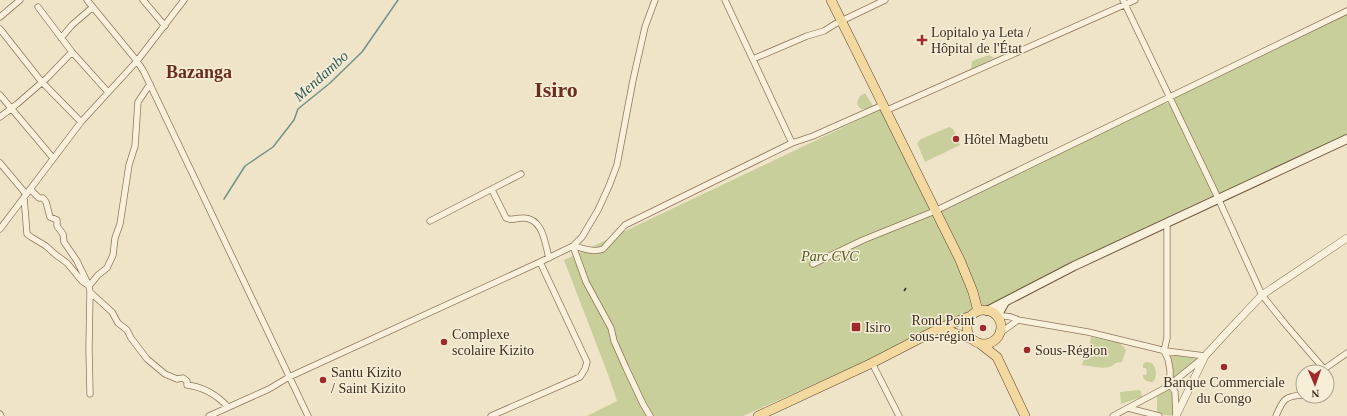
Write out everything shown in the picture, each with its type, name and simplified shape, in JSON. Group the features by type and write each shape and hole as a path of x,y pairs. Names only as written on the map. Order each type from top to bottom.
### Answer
{"main road":[{"path":"831,0 960,260 973,292 979,313"},
{"path":"758,416 872,363 940,328 1006,301 1074,266 1347,139"},
{"path":"997,317 1006,301"},
{"path":"979,313 997,317"},
{"path":"979,313 967,323 967,332 975,341 997,357 1025,416"},
{"path":"997,317 1000,324 997,357"},
{"path":"940,328 975,341 992,342 999,335"}],"street":[{"path":"0,17 20,0"},
{"path":"87,0 137,61 150,84 308,416"},
{"path":"142,0 165,26"},
{"path":"0,227 81,122 137,61 184,0"},
{"path":"209,416 269,389 289,377 573,246 582,237 592,222 617,165 633,80 645,27 655,0"},
{"path":"725,0 792,143"},
{"path":"753,59 807,36 824,31 834,24 885,0"},
{"path":"573,246 591,250 603,249 625,225 792,143 884,108 1124,2 1135,0"},
{"path":"1124,2 1218,198 1262,295 1316,364"},
{"path":"38,7 72,52 108,92"},
{"path":"61,38 72,25 93,7"},
{"path":"813,264 863,240 935,211 1347,11"},
{"path":"0,28 42,81 81,122"},
{"path":"0,117 46,78 72,52"},
{"path":"90,289 98,275 107,268 113,255 115,238 120,224 129,165 135,146 138,102 150,84"},
{"path":"0,95 53,158"},
{"path":"0,163 26,193 43,198 46,202 50,217 57,220 57,226 63,234 64,242 77,261 90,289 90,394"},
{"path":"430,221 521,174"},
{"path":"492,190 506,218 529,218 538,225 542,231 549,258"},
{"path":"26,193 27,234 46,246 67,263 112,312 118,323 127,330 131,338 155,367 165,374 177,379 183,378 187,380 187,385 197,386 204,389 221,400 228,407"},
{"path":"1167,223 1166,338 1164,350 1168,359 1170,370 1170,384 1175,392 1176,416"},
{"path":"1113,416 1170,384 1205,356 1262,295 1347,238"},
{"path":"573,246 586,282 611,328 614,341 650,416"},
{"path":"491,416 580,377 585,369 587,362 540,262"},
{"path":"997,317 1008,316 1018,320 1088,332 1164,350 1205,356"},
{"path":"999,335 1018,320"},
{"path":"1332,364 1347,354"},
{"path":"1176,416 1205,356"},
{"path":"872,363 899,416"},
{"path":"1276,416 1280,405 1289,396 1295,396"},
{"path":"1128,408 1159,416"}],"green space":[{"name":"Parc CVC","path":"1347,11 1347,137 1300,161 1206,199 1167,223 925,335 743,416 587,416 617,401 564,260 888,106 935,211 1152,104 1172,103 1178,94"},
{"path":"989,55 994,58 971,69 972,61"},
{"path":"865,93 873,106 868,109 861,109 857,102 860,96"},
{"path":"949,127 953,129 960,145 925,162 917,143 921,139"},
{"path":"1091,337 1120,343 1126,350 1122,362 1117,362 1106,368 1082,365 1086,352 1088,351"},
{"path":"1170,354 1197,359 1173,379"},
{"path":"1146,362 1152,363 1155,367 1156,377 1153,382 1146,381 1143,377 1143,375 1147,374 1146,368 1143,368 1143,364"},
{"path":"1170,390 1172,394 1174,415 1161,414 1157,412 1157,395 1164,391"},
{"path":"1141,391 1142,397 1121,404 1120,392"}],"waterway":[{"name":"Mendambo","path":"224,199 245,166 273,147 294,120 298,109 330,83 362,52 398,0"}],"place":[{"name":"Lopitalo ya Leta / Hôpital de l'État","path":"922,40"},
{"name":"Hôtel Magbetu","path":"956,139"},
{"name":"Isiro","path":"856,327"},
{"name":"Rond Point sous-région","path":"983,328"},
{"name":"Complexe scolaire Kizito","path":"444,342"},
{"name":"Sous-Région","path":"1027,350"},
{"name":"Banque Commerciale du Congo","path":"1224,367"},
{"name":"Santu Kizito / Saint Kizito","path":"323,380"}],"district":[{"name":"Bazanga","path":"199,72"},
{"name":"Isiro","path":"556,89"}]}
